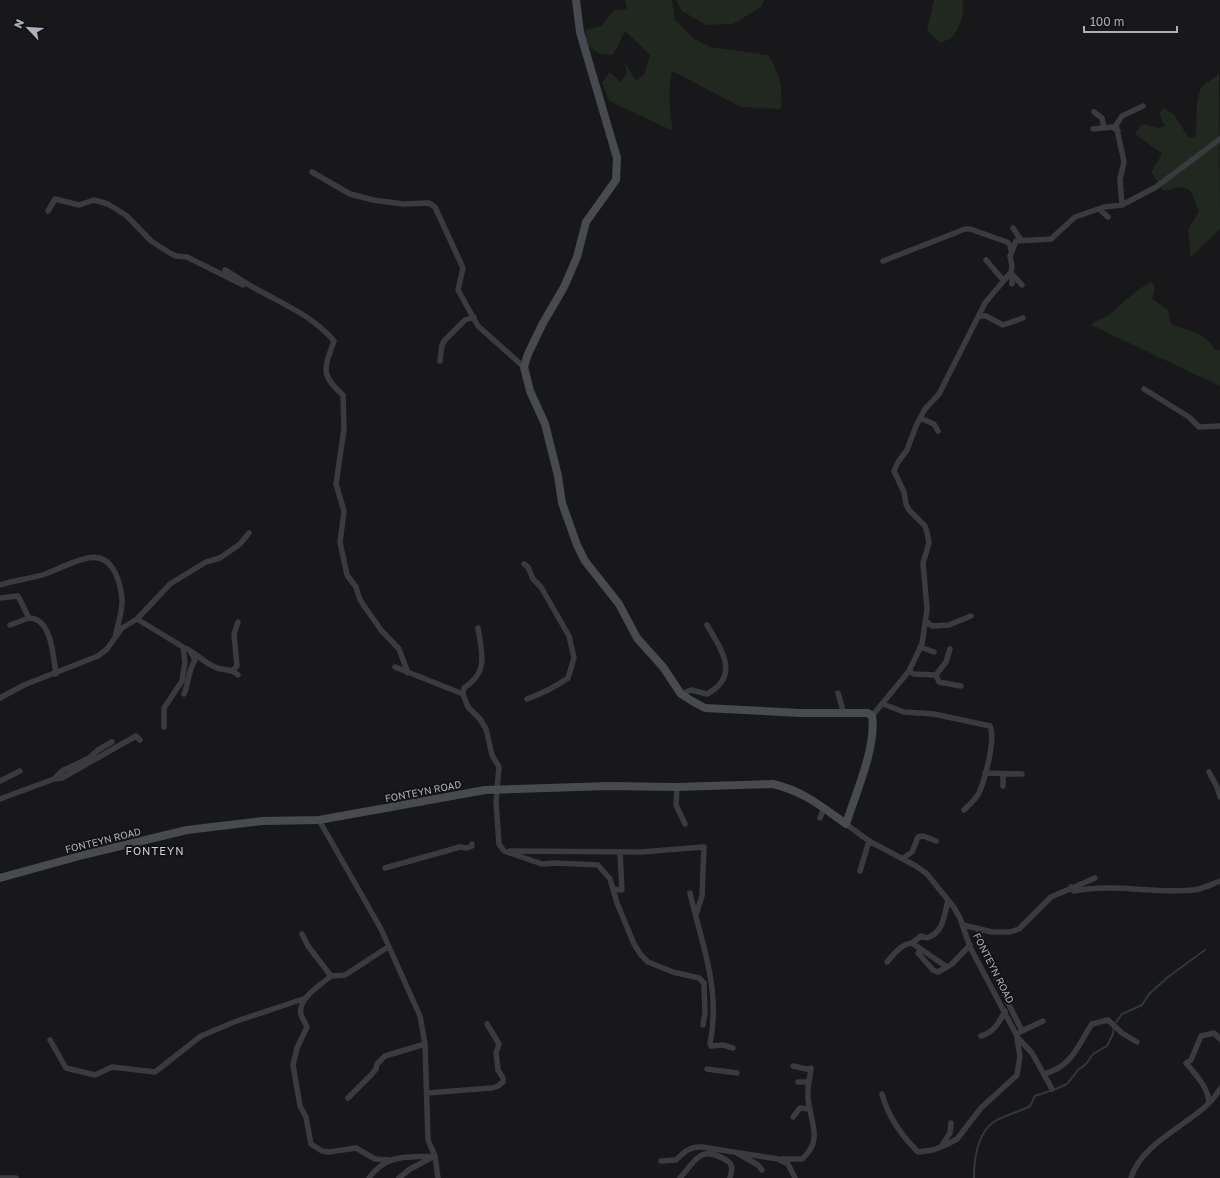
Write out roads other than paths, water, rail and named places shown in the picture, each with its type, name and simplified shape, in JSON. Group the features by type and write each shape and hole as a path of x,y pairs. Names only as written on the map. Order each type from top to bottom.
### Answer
{"street":[{"path":"524,367 528,354 543,323 564,287 577,257 586,222 616,180 617,176 617,158 580,32 576,0"},
{"path":"1122,205 1120,179 1124,162 1116,125 1122,116 1143,106"},
{"path":"1094,112 1102,118 1104,128"},
{"path":"1093,129 1112,127 1118,130"},
{"path":"1011,252 1016,241 1051,239 1075,217 1099,209 1122,205 1156,186 1220,139"},
{"path":"312,172 350,194 373,200 404,204 429,204 435,207 464,268 458,290 478,326 488,336 508,351 524,367 530,391 545,424 558,476 562,503 577,545 585,561 619,604 637,638 663,667 681,694 705,708 844,714 868,713 872,716 874,726 869,753 846,824"},
{"path":"48,211 55,199 79,205 94,200 108,204 127,216 151,241 170,253 176,256 187,257 204,267 260,291 296,309 326,332 334,341 328,359 326,375 330,384 343,395 344,429 336,484 344,511 340,542 347,572 356,587 360,600 381,630 399,649 408,673"},
{"path":"1099,209 1108,217"},
{"path":"1013,228 1021,240"},
{"path":"883,261 965,229 970,229 1007,242 1010,245 1012,284"},
{"path":"986,260 1003,280"},
{"path":"225,270 260,291"},
{"path":"872,716 909,671 920,648 926,621 927,609 923,563 929,542 927,532 925,526 909,510 906,504 904,492 894,471 898,462 907,450 920,418 925,409 939,394 986,303 1003,280 1012,274"},
{"path":"1012,274 1022,285"},
{"path":"979,316 986,316 1003,325 1009,325 1024,318"},
{"path":"440,361 442,345 445,340 465,320 474,317"},
{"path":"1144,389 1188,417 1198,427 1220,426"},
{"path":"920,418 934,424 938,431"},
{"path":"0,698 24,685 56,674 98,656 107,649 122,628 137,619 170,584 206,562 220,558 240,544 249,533"},
{"path":"0,585 19,579 44,574 88,558 100,558 108,562 116,572 122,600 114,638"},
{"path":"524,564 528,567 533,579 541,587 569,636 574,658 568,678 545,692 527,699"},
{"path":"0,598 18,596 29,618"},
{"path":"926,621 932,626 949,625 971,616"},
{"path":"10,625 29,618 34,618 41,622 50,636 56,674"},
{"path":"137,619 191,653 195,660 188,677 187,687 184,694"},
{"path":"232,671 237,666 234,634 238,622"},
{"path":"681,694 691,690 707,694 714,691 724,677 726,668 724,653 707,625"},
{"path":"478,628 482,659 481,669 475,681 464,688 463,694 468,707 480,719 486,729 492,755 499,767 496,801 499,844 504,852 542,864 556,863 598,865 610,879 617,903 641,955 648,962 674,972 699,978 704,983 705,1013 703,1025"},
{"path":"183,647 191,650 204,661 216,668 232,671 238,675"},
{"path":"164,726 164,708 182,681 185,662 183,647"},
{"path":"920,648 934,652"},
{"path":"936,675 946,662 950,649"},
{"path":"395,667 463,694"},
{"path":"909,671 914,674 936,675"},
{"path":"936,675 938,682 961,686"},
{"path":"838,693 844,714"},
{"path":"882,704 904,712 934,714 990,726 993,733 985,773 978,794 964,810"},
{"path":"0,799 54,779 62,778 136,736 140,740"},
{"path":"54,779 62,771 89,758 98,750 112,742"},
{"path":"0,781 20,771"},
{"path":"1209,772 1217,786 1220,797"},
{"path":"985,773 1022,774"},
{"path":"1003,774 1003,786"},
{"name":"FONTEYN ROAD","path":"0,878 87,854 187,830 263,821 319,820 498,789 608,786 677,787 773,784 806,795 869,841 903,858 927,874 948,900 960,918 970,945 1016,1033 1042,1068 1052,1089"},
{"path":"677,787 676,805 685,824"},
{"path":"820,818 824,808"},
{"path":"319,820 377,922 420,1016 425,1044 428,1140 435,1156 438,1178"},
{"path":"903,858 912,852 918,837 923,836 936,841"},
{"path":"860,871 869,841"},
{"path":"385,868 460,847 467,848 472,846 472,844"},
{"path":"504,852 620,852 704,847 702,896 696,915"},
{"path":"614,889 622,890 620,852"},
{"path":"963,925 978,929 1010,932 1019,929 1051,897 1071,887 1095,878"},
{"path":"1071,887 1074,890 1093,888 1152,891 1195,890 1220,881"},
{"path":"690,893 705,947 713,988 714,1018 710,1045 723,1045 733,1048"},
{"path":"886,962 899,949 907,944 912,943 921,936 927,938 937,932 944,923 944,915 948,900"},
{"path":"978,929 992,970 1022,1031"},
{"path":"302,934 308,946 332,976"},
{"path":"912,943 947,967"},
{"path":"918,953 932,970 938,972 952,964 970,945"},
{"path":"50,1040 66,1068 95,1075 112,1067 155,1072 201,1036 234,1022 306,998 332,976 345,975 388,947"},
{"path":"306,998 301,1011 307,1027 297,1048 293,1065 300,1106 306,1117 311,1144 322,1152 356,1148 375,1159 389,1160 435,1156"},
{"path":"981,1036 994,1029 1005,1012"},
{"path":"1044,1074 1060,1067 1072,1056 1082,1043 1092,1024 1108,1020 1122,1033 1137,1042"},
{"path":"1016,1033 1043,1021"},
{"path":"427,1093 492,1088 501,1084 503,1078 498,1070 496,1053 499,1044 487,1024"},
{"path":"1209,1103 1208,1095 1203,1086 1186,1063 1191,1060 1201,1036 1214,1033 1220,1039"},
{"path":"882,1094 891,1118 918,1152 940,1147 957,1138 982,1108 1017,1075 1020,1056 1017,1039"},
{"path":"348,1098 372,1074 376,1069 377,1064 385,1056 425,1044"},
{"path":"661,1161 676,1160 686,1150 694,1147 733,1151 787,1160 802,1159 811,1149 815,1137 808,1098 811,1069 793,1066"},
{"path":"707,1068 737,1073"},
{"path":"798,1082 809,1082"},
{"path":"1130,1178 1138,1164 1152,1147 1209,1103 1220,1089"},
{"path":"793,1117 800,1108 810,1108"},
{"path":"940,1147 950,1132 951,1123"},
{"path":"733,1151 758,1165 762,1170"},
{"path":"680,1178 700,1156 708,1154 717,1156 730,1163 732,1168 730,1178"},
{"path":"399,1178 410,1169 435,1156"},
{"path":"778,1158 788,1164 796,1178"},
{"path":"369,1178 377,1166 389,1160"},
{"path":"0,1178 16,1178"}],"waterway":[{"path":"974,1178 976,1154 980,1139 989,1126 999,1119 1030,1106 1035,1096 1067,1084 1078,1070 1086,1064 1093,1054 1107,1046 1113,1034 1114,1025 1122,1014 1142,1005 1149,994 1168,977 1205,950"}],"district":[{"name":"FONTEYN","path":"155,850"}]}
